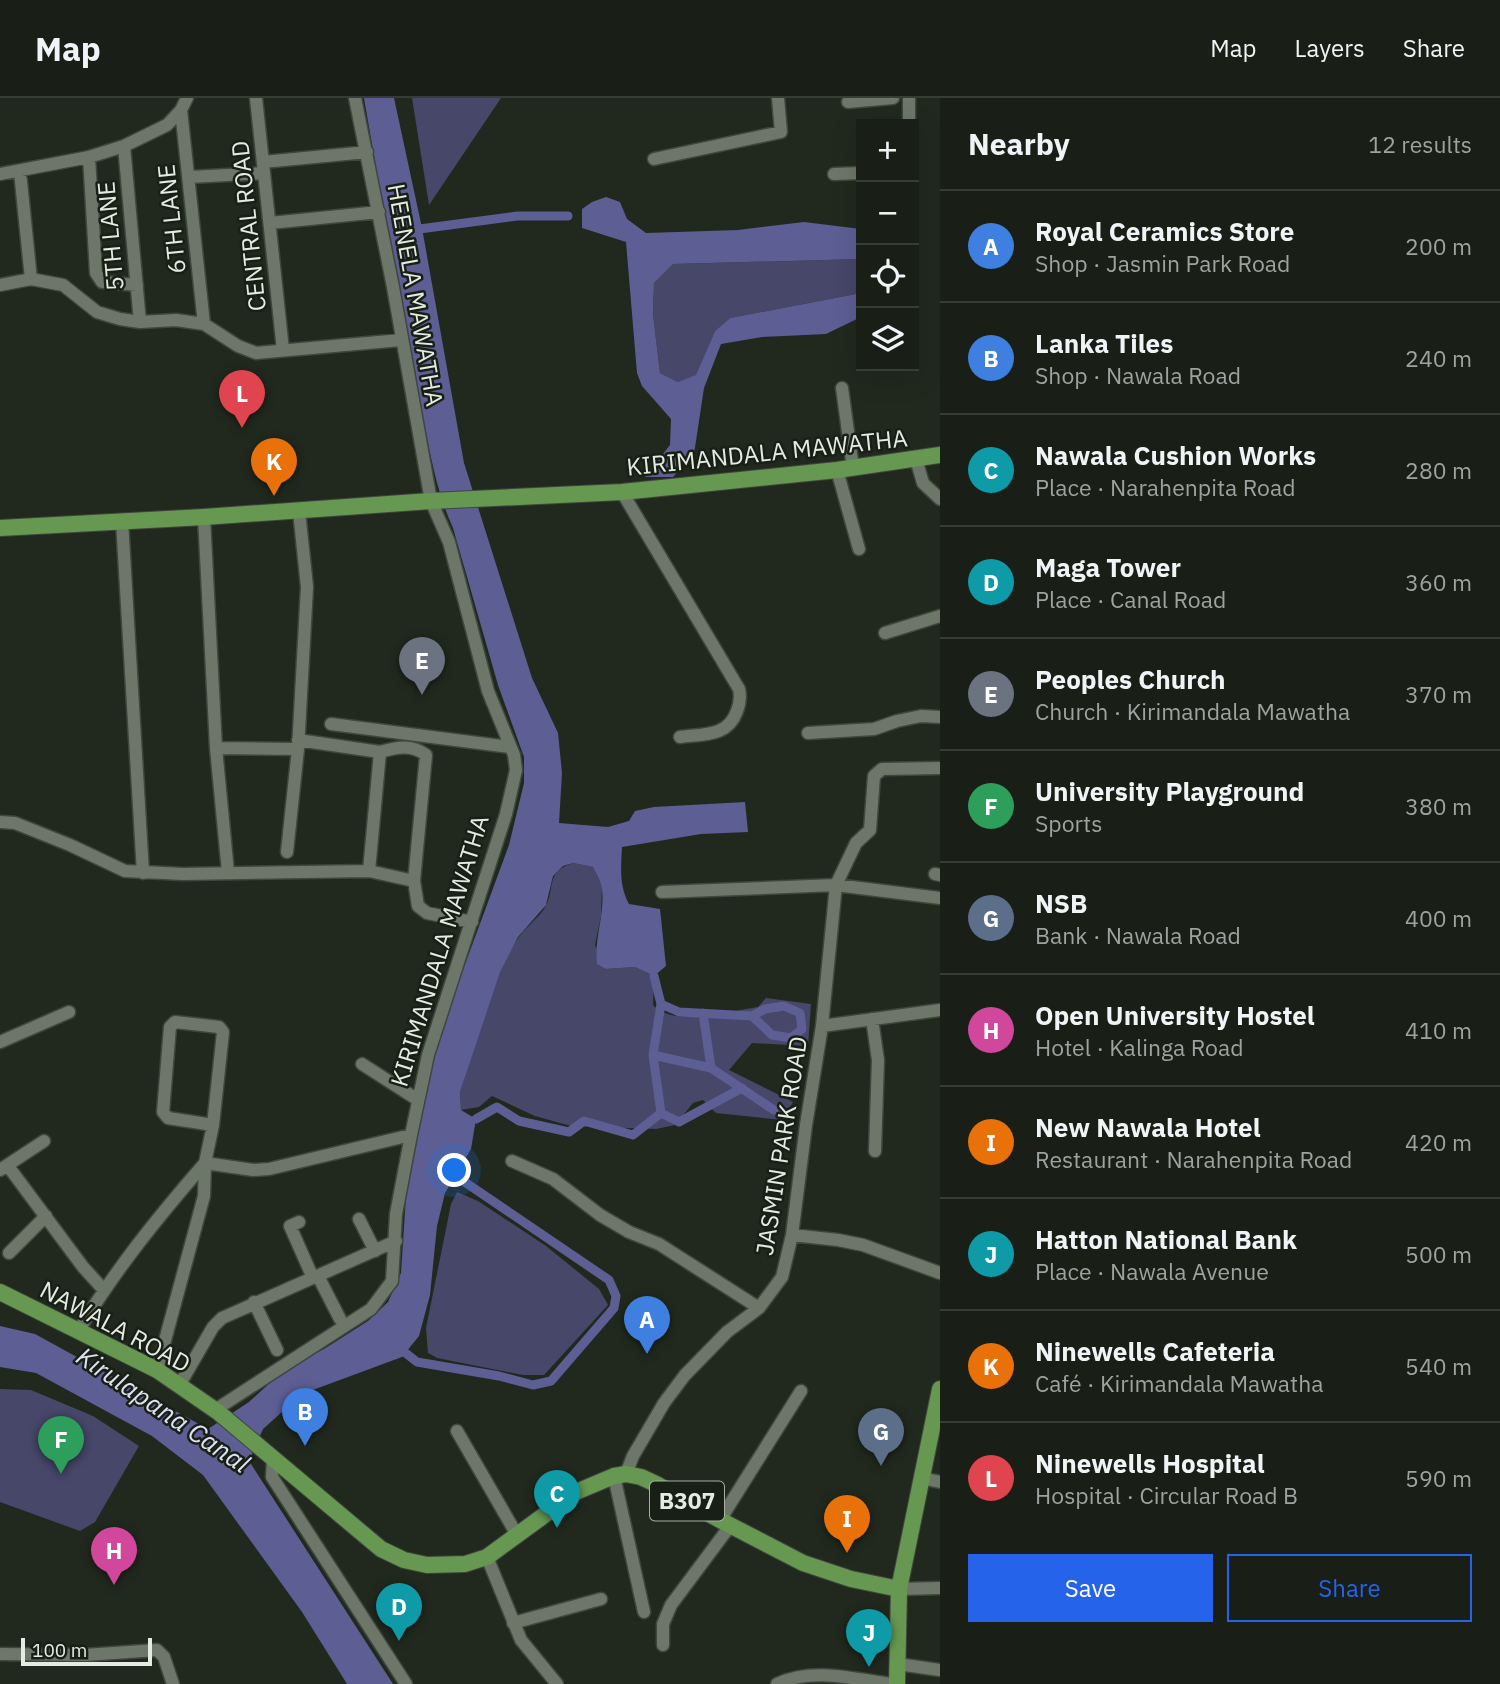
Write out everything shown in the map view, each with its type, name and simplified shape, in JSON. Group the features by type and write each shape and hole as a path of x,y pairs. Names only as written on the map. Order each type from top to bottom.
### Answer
{"main road":[{"name":"KIRIMANDALA MAWATHA","path":"0,528 622,492 845,469 940,456"},
{"name":"NAWALA ROAD","path":"0,1292 79,1330 180,1384 382,1549 404,1560 427,1565 465,1564 487,1557"},
{"path":"897,1684 899,1589 940,1391"},
{"name":"B307","path":"620,1475 641,1476 803,1563 851,1579 899,1589"},
{"path":"487,1557 576,1492 620,1475"}],"street":[{"name":"CENTRAL ROAD","path":"256,98 283,350"},
{"name":"HEENELA MAWATHA","path":"355,98 379,212 431,501"},
{"path":"654,159 781,132 778,98"},
{"path":"848,102 893,98"},
{"path":"909,98 909,119"},
{"path":"0,174 89,157 124,146 167,125 184,104"},
{"name":"6TH LANE","path":"184,104 204,324"},
{"name":"5TH LANE","path":"124,146 141,322"},
{"path":"190,177 367,152"},
{"path":"89,157 96,273 102,282 137,285"},
{"path":"20,172 31,279"},
{"path":"834,174 856,173"},
{"path":"270,223 379,212"},
{"path":"0,285 31,279 63,285 97,312 141,322 176,320 204,324 238,346 256,353 401,340"},
{"path":"842,388 845,469 859,549"},
{"path":"916,459 923,483 940,499"},
{"path":"622,492 739,689 741,697 732,723 722,732 680,737"},
{"name":"KIRIMANDALA MAWATHA","path":"216,1411 371,1309 392,1281 396,1214 428,1055 509,803 516,770 514,755 488,691 449,542 431,501"},
{"path":"286,852 298,745 307,587 299,511"},
{"path":"204,517 216,748 228,872"},
{"path":"122,521 143,873"},
{"path":"885,633 940,616"},
{"path":"808,733 874,729 897,720 921,716 940,717"},
{"path":"331,724 510,747"},
{"path":"216,748 298,745 380,752 397,747 418,748 426,755 414,881 418,906 427,913 472,922"},
{"path":"369,871 380,752"},
{"name":"JASMIN PARK ROAD","path":"620,1475 664,1403 685,1375 727,1332 759,1308 782,1277 792,1235 822,1026 836,886 856,843 870,830 874,776 882,769 940,768"},
{"path":"0,822 15,822 125,871 369,871 414,881"},
{"path":"663,892 836,886 940,898"},
{"path":"822,1026 940,1010"},
{"path":"0,1042 69,1012"},
{"path":"872,1019 878,1060 875,1151"},
{"path":"157,1370 204,1196 205,1163 213,1125 223,1032 219,1027 175,1022 170,1027 163,1112 169,1118 213,1125"},
{"path":"362,1064 418,1100"},
{"path":"205,1163 253,1170 269,1169 411,1135"},
{"path":"44,1142 4,1168 46,1216 83,1267 103,1289"},
{"path":"512,1161 553,1179 600,1215 629,1232 659,1244 759,1308"},
{"path":"79,1330 103,1289 148,1228 205,1163"},
{"path":"9,1253 46,1216"},
{"path":"359,1219 375,1251"},
{"path":"299,1222 290,1226 315,1277 340,1319"},
{"path":"792,1235 863,1245 940,1273"},
{"path":"180,1384 213,1327 222,1318 396,1241"},
{"path":"254,1302 277,1350"},
{"path":"663,1645 663,1624 671,1605 725,1523 801,1391"},
{"path":"457,1431 517,1535"},
{"path":"268,1455 272,1477 406,1684"},
{"path":"620,1475 644,1612"},
{"path":"921,1478 940,1482"},
{"path":"487,1557 513,1623 532,1656 557,1684"},
{"path":"899,1589 940,1588"},
{"path":"513,1623 601,1599"},
{"path":"1,1655 85,1655 157,1650 164,1657 173,1684"},
{"path":"898,1664 940,1670"},
{"path":"777,1684 802,1677 824,1675 891,1684"}],"shaded area":[{"path":"412,98 501,98 429,205"},
{"path":"856,259 856,294 730,318 715,331 696,376 678,382 660,373 653,314 654,283 673,264"},
{"path":"573,863 593,867 602,886 601,916 595,945 606,969 635,967 654,976 653,1005 662,1012 688,1017 718,1014 758,1007 766,998 811,1004 808,1046 752,1043 729,1070 793,1102 782,1120 716,1113 703,1100 693,1103 675,1125 656,1129 571,1126 535,1116 492,1096 479,1107 461,1110 460,1092 500,971 519,937 544,909 554,877 564,867"},
{"path":"457,1192 478,1201 546,1246 599,1289 608,1305 544,1375 523,1375 437,1358 428,1353 426,1328 451,1204"},
{"path":"0,1389 31,1390 93,1416 139,1446 95,1522 80,1531 0,1502"}],"water":[{"name":"Kirulapana Canal","path":"364,98 394,98 422,228 464,463 532,678 558,733 562,773 559,823 608,827 629,821 635,811 654,807 745,802 748,832 701,834 622,847 622,883 629,904 660,909 666,966 654,976 635,967 606,969 597,964 603,899 601,883 593,867 573,863 563,866 553,876 546,905 518,937 500,972 460,1092 461,1110 476,1119 471,1149 445,1193 437,1226 430,1295 419,1336 402,1357 302,1394 263,1429 249,1461 393,1684 347,1684 302,1612 203,1475 152,1436 36,1373 0,1367 0,1326 35,1334 208,1429 249,1402 287,1367 324,1349 368,1321 388,1302 401,1273 406,1196 428,1076 450,1005 509,845 524,783 524,757 498,685 433,467 404,328"},
{"path":"606,197 620,202 627,219 646,233 738,230 804,222 856,228 856,259 673,264 654,283 653,314 660,373 678,382 696,375 715,331 730,318 856,294 856,319 826,334 762,337 721,344 704,388 694,454 673,477 645,477 670,445 671,419 642,386 637,373 626,242 582,228 582,209"}],"waterway":[{"path":"412,230 517,216 568,216"},
{"path":"654,976 661,1004 679,1012 752,1016 765,1009 784,1006 800,1013 802,1029 791,1038 772,1035 752,1016"},
{"path":"476,1119 497,1107 519,1121 569,1132 584,1121 633,1135 661,1113 653,1055 661,1004"},
{"path":"703,1013 711,1068"},
{"path":"653,1055 711,1068 774,1110"},
{"path":"661,1113 679,1122 742,1088"},
{"path":"398,1347 417,1362 499,1376 533,1385 551,1381 614,1308 616,1296 609,1280 447,1170"}],"place":[{"name":"Ninewells Hospital","path":"242,428"},
{"name":"Ninewells Cafeteria","path":"274,496"},
{"name":"Peoples Church","path":"422,695"},
{"name":"Royal Ceramics Store","path":"647,1354"},
{"name":"Lanka Tiles","path":"305,1446"},
{"name":"NSB","path":"881,1466"},
{"name":"University Playground","path":"61,1474"},
{"name":"Nawala Cushion Works","path":"557,1528"},
{"name":"New Nawala Hotel","path":"847,1553"},
{"name":"Open University Hostel","path":"114,1585"},
{"name":"Maga Tower","path":"399,1641"},
{"name":"Hatton National Bank","path":"869,1667"}]}
